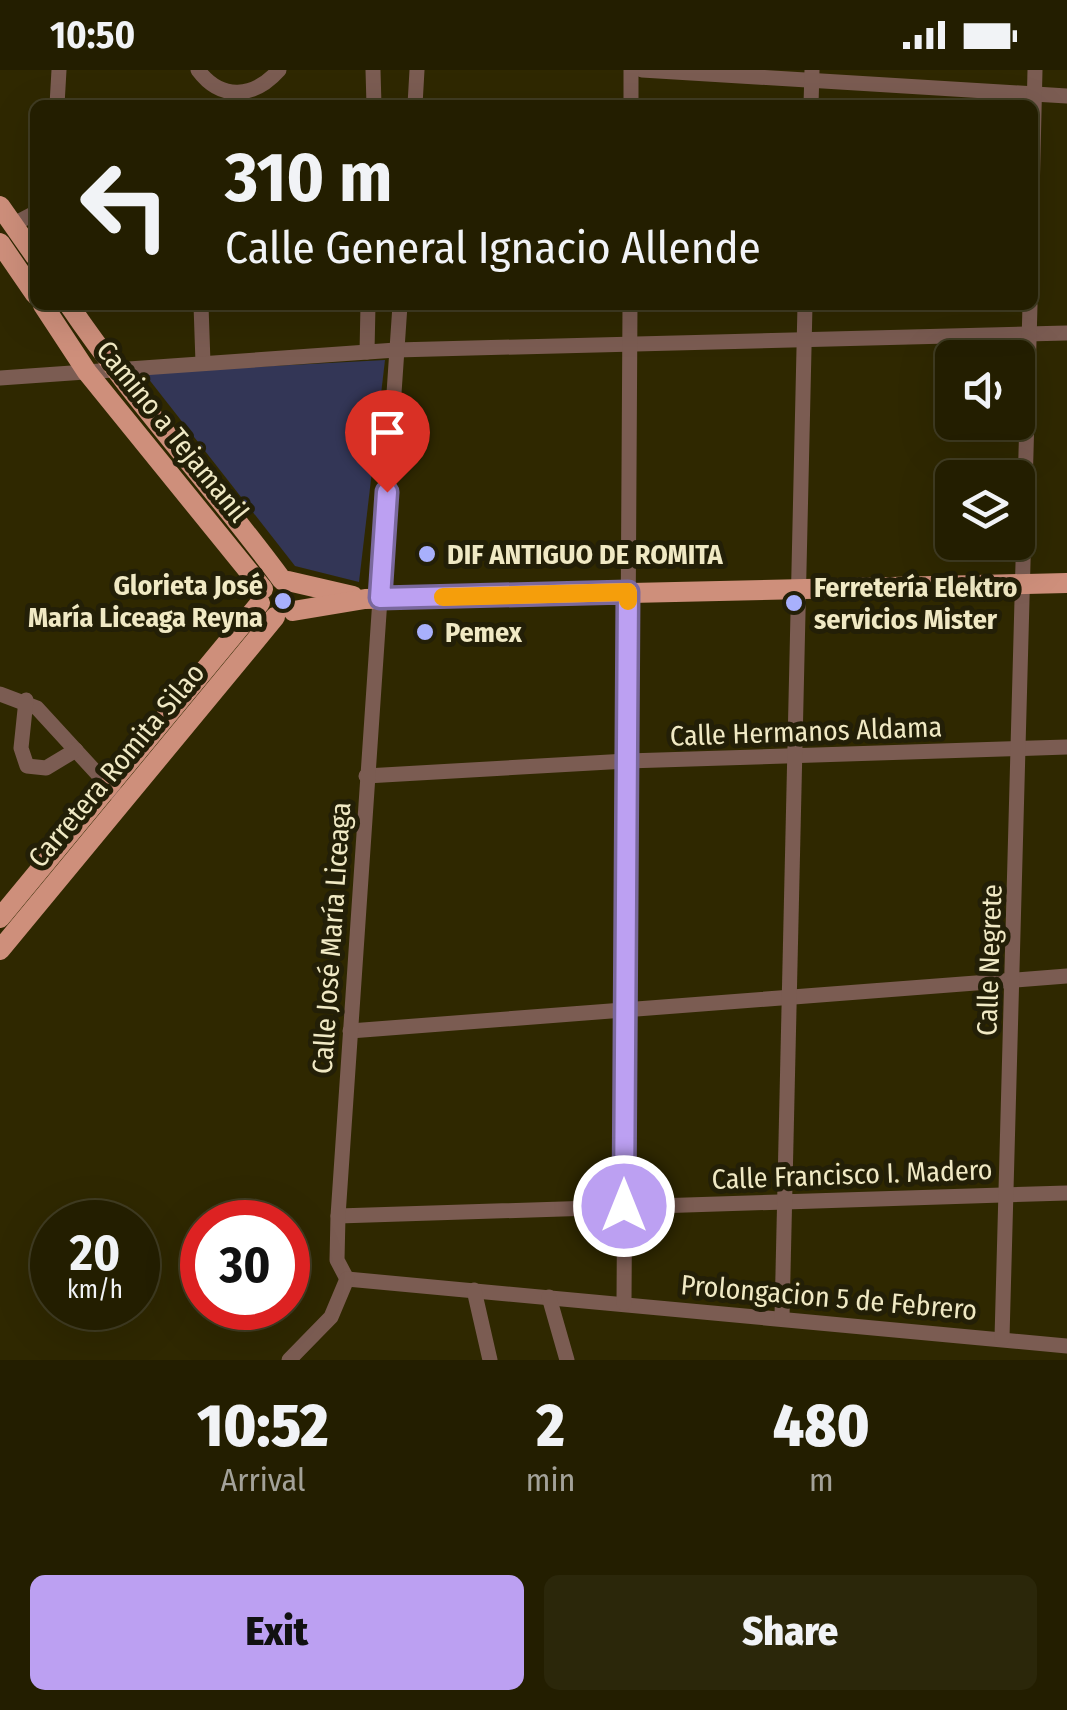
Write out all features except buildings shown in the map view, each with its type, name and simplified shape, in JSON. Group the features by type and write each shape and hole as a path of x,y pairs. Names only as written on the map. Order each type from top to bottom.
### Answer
{"main road":[{"path":"0,206 30,248"},
{"path":"0,243 30,287"},
{"name":"Camino a Tejamanil","path":"45,310 88,372 273,605"},
{"name":"Camino a Tejamanil","path":"75,310 112,370 199,470 285,580"},
{"path":"285,580 373,598"},
{"path":"273,605 297,592 285,580"},
{"path":"273,605 285,580"},
{"path":"273,605 373,598 1067,582"},
{"name":"Carretera Romita Silao","path":"0,918 115,792 273,605"},
{"name":"Carretera Romita Silao","path":"0,950 115,792"}],"street":[{"path":"57,100 59,70"},
{"path":"198,70 220,91 237,94 255,89 279,70"},
{"path":"373,70 374,100"},
{"path":"414,100 417,70"},
{"path":"631,70 631,100"},
{"path":"642,70 812,74 1067,96"},
{"path":"1035,70 1035,100"},
{"path":"812,74 812,100"},
{"path":"14,224 30,216"},
{"path":"201,310 203,364"},
{"path":"367,352 368,310"},
{"name":"Calle José María Liceaga","path":"347,1279 337,1260 338,1216 366,776 373,598 400,310"},
{"path":"624,1304 630,310"},
{"path":"782,1317 798,757 804,310"},
{"name":"Calle Negrete","path":"1002,1338 1030,310"},
{"path":"0,378 396,350 1067,333"},
{"path":"0,694 26,700 115,792"},
{"path":"26,700 20,748 27,766 46,768 76,750"},
{"name":"Calle Hermanos Aldama","path":"366,776 628,761 1067,747"},
{"path":"350,1031 1067,976"},
{"name":"Calle Francisco I. Madero","path":"338,1216 1067,1192"},
{"path":"289,1360 332,1317 347,1279"},
{"name":"Prolongacion 5 de Febrero","path":"347,1279 1067,1346"},
{"path":"474,1290 490,1360"},
{"path":"549,1298 567,1360"}],"shaded area":[{"path":"385,360 359,582 295,566 144,373"}],"slow traffic":[{"path":"443,597 628,592 628,601"}],"place":[{"name":"DIF ANTIGUO DE ROMITA","path":"427,554"},
{"name":"Glorieta José María Liceaga Reyna","path":"283,601"},
{"name":"Ferretería Elektro servicios Mister","path":"794,603"},
{"name":"Pemex","path":"425,632"}],"route":[{"path":"387,492 380,598 628,592 624,1206"}]}
